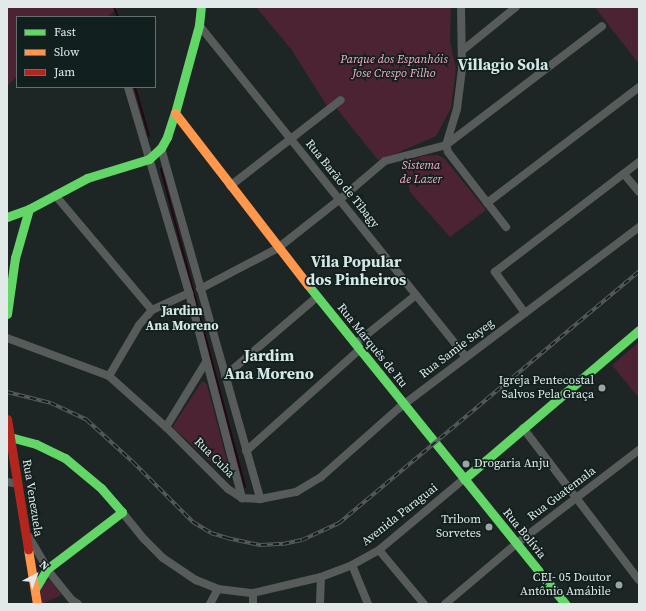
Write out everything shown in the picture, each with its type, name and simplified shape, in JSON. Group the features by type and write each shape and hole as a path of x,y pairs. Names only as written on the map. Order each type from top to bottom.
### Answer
{"main road":[{"path":"7,217 29,210 87,178 149,159 161,148 167,137 175,113 199,25 201,7"},
{"name":"Rua Marquês de Itu","path":"175,113 278,248 464,479"},
{"path":"7,314 15,258 29,210"},
{"name":"Avenida Paraguai","path":"464,479 639,330"},
{"name":"Rua Venezuela","path":"7,419 38,604"},
{"name":"Avenida Paraguai","path":"10,437 36,444 65,458 101,488 122,512"},
{"name":"Rua Bolívia","path":"464,479 565,604"},
{"path":"35,589 47,568 122,512"}],"street":[{"path":"461,7 463,50 457,109 446,145 448,152 506,227"},
{"path":"463,50 516,7"},
{"name":"Rua Barão de Tibagy","path":"199,25 466,357"},
{"path":"200,289 278,248 340,200 385,161 446,145 602,26"},
{"path":"487,203 639,87"},
{"path":"128,88 189,293 242,498 260,499 296,492 321,477 404,405"},
{"path":"230,186 341,100"},
{"path":"161,148 260,499"},
{"path":"525,314 495,272 639,162"},
{"path":"624,174 639,192"},
{"path":"55,195 152,310"},
{"name":"Rua Samie Sayeg","path":"404,405 639,227"},
{"path":"196,274 206,282 213,282"},
{"path":"109,376 139,325 152,310 189,293"},
{"path":"246,451 357,347 416,295"},
{"path":"225,376 317,297"},
{"name":"Rua Cuba","path":"7,338 109,376 166,427 214,477 242,498"},
{"path":"220,358 229,364 242,362"},
{"path":"166,427 206,362"},
{"path":"523,428 639,580"},
{"path":"240,429 249,439 261,438"},
{"name":"Rua Guatemala","path":"445,604 516,544 639,450"},
{"name":"Avenida Paraguai","path":"122,512 144,539 163,558 196,580 218,589 253,593 321,577 352,565 379,550 464,479"},
{"path":"7,482 18,484"},
{"path":"26,531 47,568 72,600 78,604"},
{"path":"379,550 424,604"},
{"path":"352,565 368,604"},
{"path":"320,604 321,577"},
{"path":"210,604 218,589"},
{"path":"252,604 253,593"}],"green space":[{"path":"7,7 119,7 108,16 16,16 16,77 7,86"},
{"name":"Parque dos Espanhóis Jose Crespo Filho","path":"256,7 451,7 450,42 456,68 451,108 436,136 378,160 337,109 345,101 341,95 327,106 291,49"},
{"path":"595,7 639,7 639,64 604,19"},
{"name":"Sistema de Lazer","path":"437,155 444,158 486,210 450,237 410,192 405,162 423,156"},
{"path":"639,342 639,398 612,365"},
{"path":"203,381 207,385 231,476 229,478 174,429 173,426"},
{"path":"49,579 62,595 41,604 40,586"}],"waterway":[{"path":"114,7 118,16"},
{"path":"135,88 149,136"},
{"path":"161,169 245,487"}],"railway":[{"path":"7,392 51,403 87,420 133,462 193,522 211,533 261,545 283,544 302,540 339,523 639,271"}],"traffic: fast":[{"path":"7,217 29,209 87,178 149,159 161,148 167,137 175,113 199,25 201,7"},
{"path":"7,314 15,258 29,209"},
{"path":"308,285 565,604"},
{"path":"464,479 639,330"},
{"path":"10,437 36,444 65,458 101,488 122,512 47,569 35,589"}],"traffic: slow":[{"path":"175,113 308,285"},
{"path":"28,549 37,604"}],"traffic: jam":[{"path":"7,419 28,549"}],"place":[{"name":"Igreja Pentecostal Salvos Pela Graça","path":"602,388"},
{"name":"Drogaria Anju","path":"466,464"},
{"name":"Tribom Sorvetes","path":"489,527"},
{"name":"CEI- 05 Doutor Antônio Amábile","path":"619,585"}],"district":[{"name":"Villagio Sola","path":"503,64"},
{"name":"Vila Popular dos Pinheiros","path":"356,270"},
{"name":"Jardim Ana Moreno","path":"182,320"},
{"name":"Jardim Ana Moreno","path":"269,364"}]}
